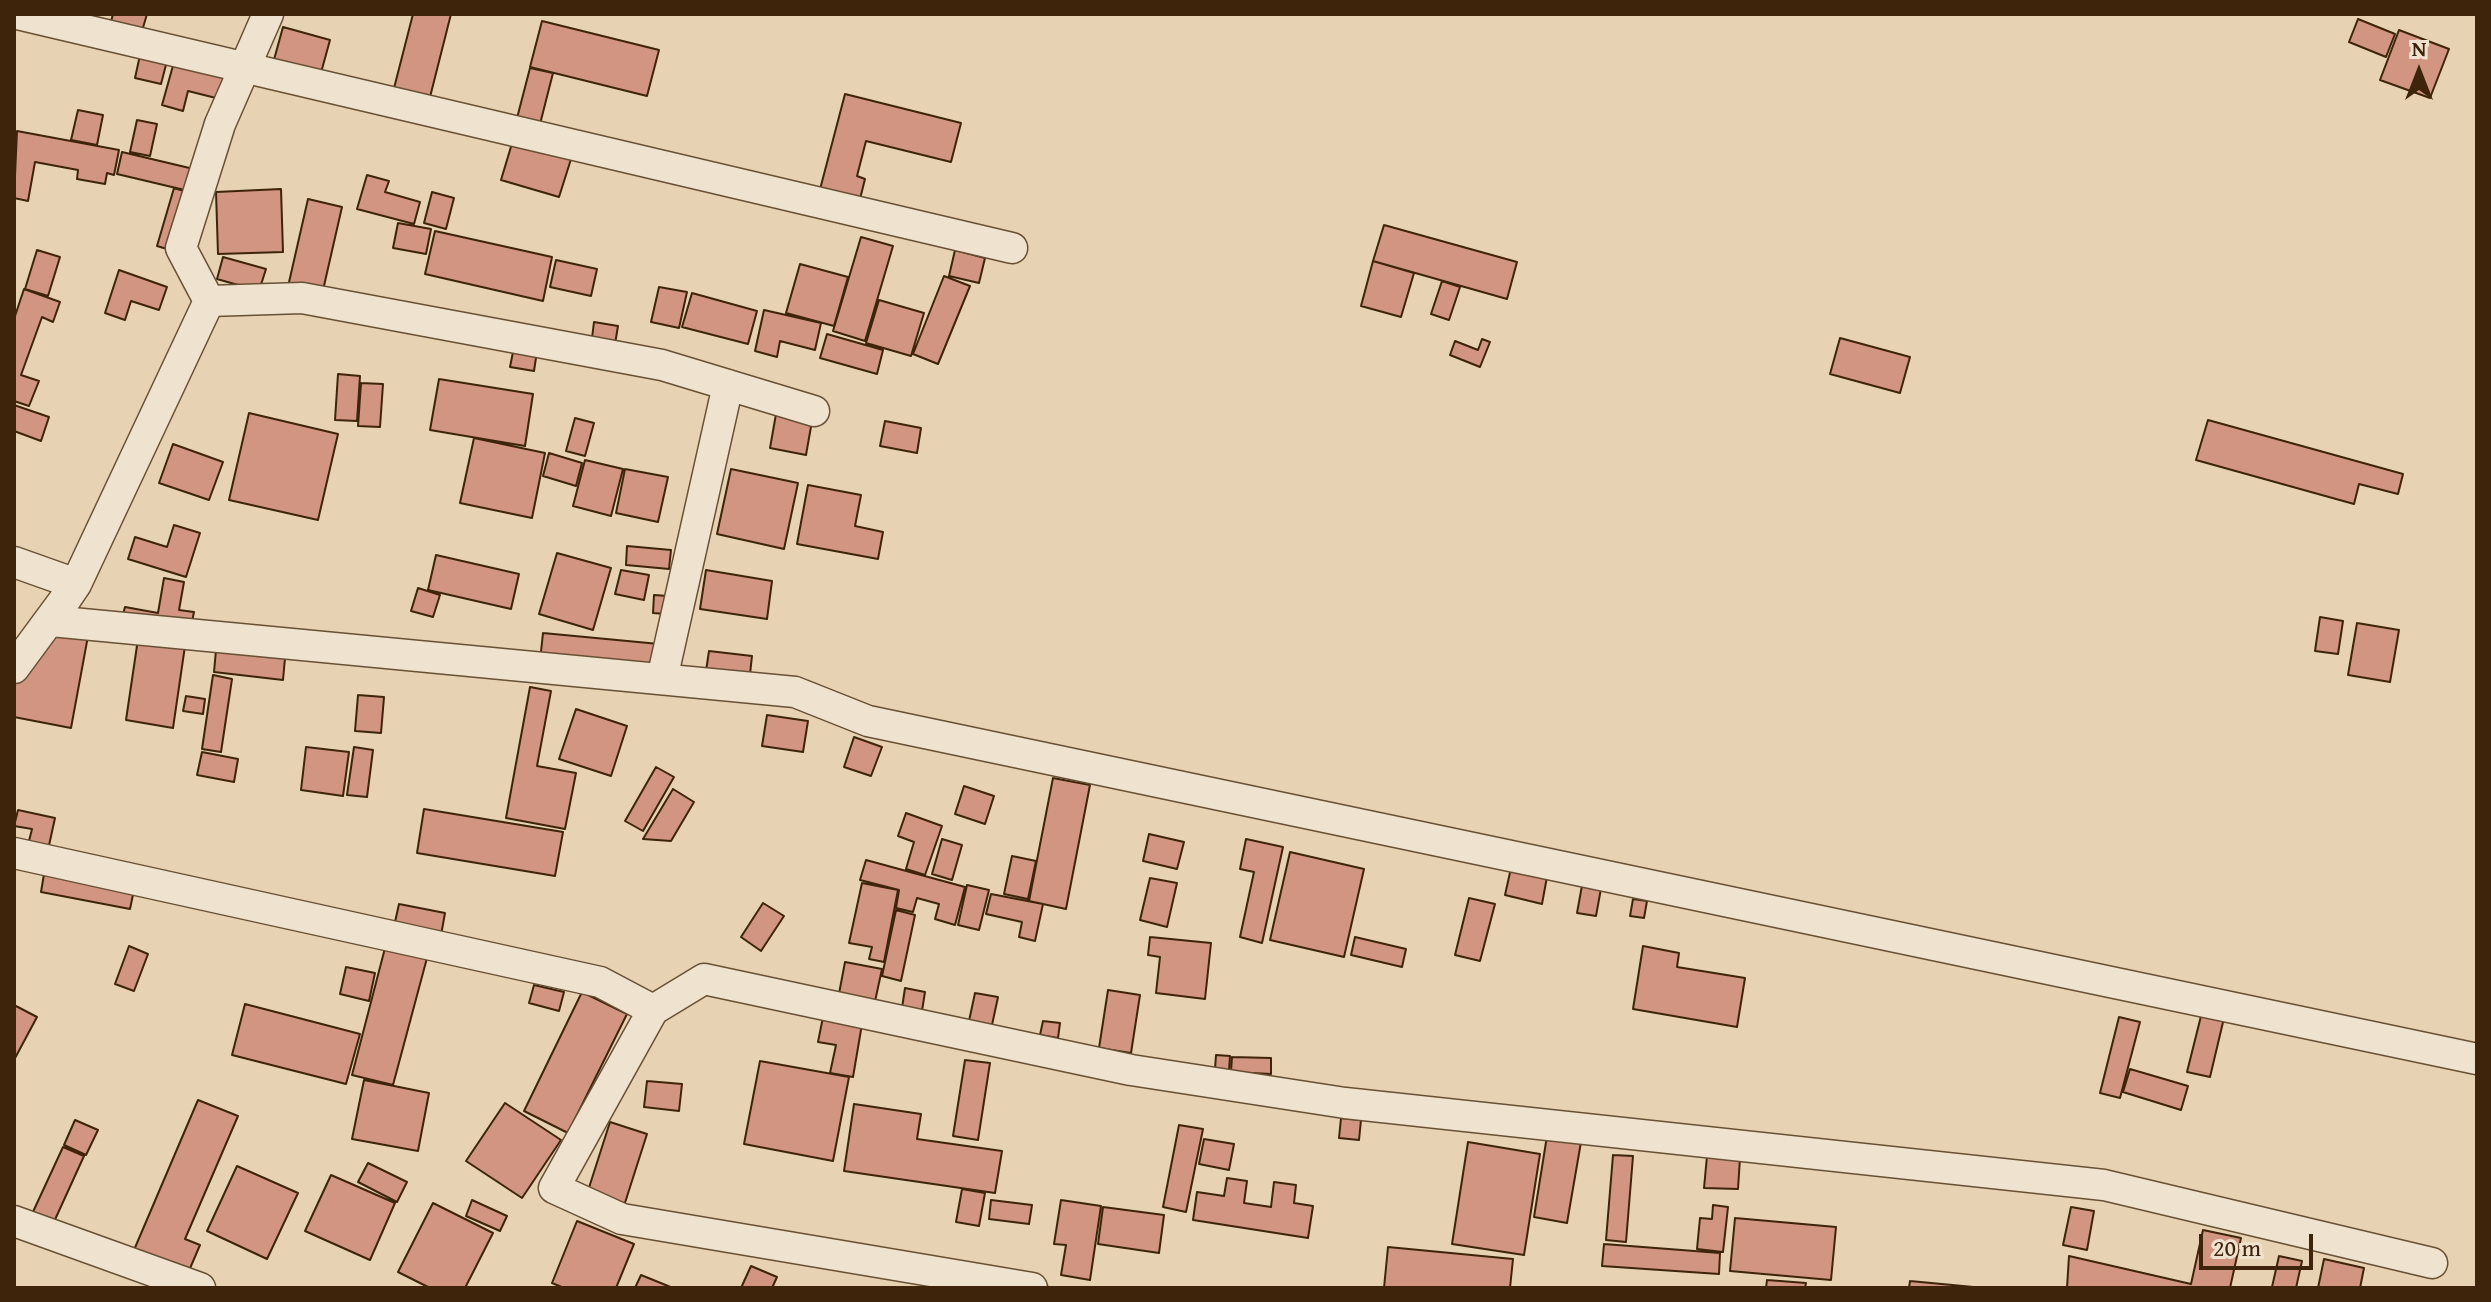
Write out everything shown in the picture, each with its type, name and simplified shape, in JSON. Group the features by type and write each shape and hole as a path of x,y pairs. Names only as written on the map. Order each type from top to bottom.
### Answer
{"street":[{"path":"17,14 1012,248"},
{"path":"209,301 181,248 220,124 268,14"},
{"path":"209,301 302,298 662,365 814,411"},
{"path":"14,668 76,584 209,301"},
{"path":"662,679 728,385"},
{"path":"14,562 76,584"},
{"path":"51,621 795,692 868,721 2477,1059"},
{"path":"14,853 600,982 653,1010"},
{"path":"1032,1288 622,1219 554,1188 653,1010 704,979 1131,1070 1345,1103 2104,1185 2432,1263"},
{"path":"14,1221 200,1288"}],"building":[{"path":"113,14 147,14 140,38 109,29"},
{"path":"413,14 451,14 428,105 392,96"},
{"path":"2358,19 2395,34 2386,57 2349,42"},
{"path":"542,21 659,50 647,96 530,67"},
{"path":"283,27 330,40 319,80 272,67"},
{"path":"2399,30 2449,49 2430,98 2380,80"},
{"path":"140,55 167,61 161,84 135,78"},
{"path":"174,62 235,78 228,101 188,91 183,111 162,105"},
{"path":"530,68 553,73 539,128 516,122"},
{"path":"845,94 961,123 951,162 866,141 857,176 865,179 858,207 818,197"},
{"path":"78,110 103,115 97,145 71,140"},
{"path":"137,120 157,124 150,156 130,152"},
{"path":"17,131 119,150 114,175 107,173 105,184 77,179 78,170 35,162 28,201 14,198"},
{"path":"513,140 572,156 559,197 501,180"},
{"path":"122,152 198,170 193,192 117,174"},
{"path":"367,175 389,181 385,192 420,202 414,224 357,209"},
{"path":"174,188 194,194 177,252 157,246"},
{"path":"281,189 283,252 218,254 216,192"},
{"path":"432,192 454,198 446,229 424,223"},
{"path":"308,199 342,207 321,299 287,291"},
{"path":"398,223 431,229 426,254 393,248"},
{"path":"1384,225 1517,262 1507,299 1373,261"},
{"path":"435,231 552,257 543,301 425,274"},
{"path":"861,237 893,246 865,341 833,331"},
{"path":"37,250 60,257 48,296 25,289"},
{"path":"955,250 985,258 979,283 949,276"},
{"path":"223,257 266,269 259,291 217,279"},
{"path":"556,260 597,269 591,296 550,287"},
{"path":"1373,261 1414,273 1401,317 1361,306"},
{"path":"800,264 848,277 834,326 786,313"},
{"path":"119,270 167,287 159,310 131,301 125,320 105,313"},
{"path":"944,276 970,286 938,364 913,354"},
{"path":"1442,281 1460,287 1449,320 1431,314"},
{"path":"659,287 687,292 679,328 651,322"},
{"path":"24,289 60,302 53,322 42,317 21,375 39,381 29,406 14,401 14,319"},
{"path":"692,293 757,311 748,344 682,327"},
{"path":"879,300 924,313 911,356 866,343"},
{"path":"764,310 821,323 815,350 780,341 777,357 755,351"},
{"path":"594,322 618,326 614,350 591,346"},
{"path":"827,334 883,350 877,374 820,358"},
{"path":"1840,338 1910,357 1900,393 1830,374"},
{"path":"1482,339 1490,342 1480,367 1450,355 1455,341 1478,350"},
{"path":"514,347 537,351 534,371 510,367"},
{"path":"338,374 360,376 357,421 335,420"},
{"path":"439,379 533,394 525,446 430,430"},
{"path":"361,383 383,384 380,427 358,426"},
{"path":"14,405 49,417 41,441 14,431"},
{"path":"249,413 338,434 318,520 229,500"},
{"path":"776,414 812,421 806,455 770,448"},
{"path":"575,418 594,423 585,456 566,451"},
{"path":"2208,420 2403,474 2398,494 2359,484 2354,504 2196,460"},
{"path":"885,421 921,428 917,453 880,446"},
{"path":"474,438 545,453 532,518 460,503"},
{"path":"173,444 223,462 209,500 159,483"},
{"path":"549,453 582,463 576,486 543,476"},
{"path":"585,460 623,469 611,516 573,506"},
{"path":"625,469 668,477 658,522 616,513"},
{"path":"731,469 798,483 784,549 717,534"},
{"path":"808,485 861,495 855,526 883,532 878,559 797,544"},
{"path":"174,525 200,533 186,577 128,559 135,537 167,547"},
{"path":"627,546 671,550 669,569 626,565"},
{"path":"557,553 611,568 593,630 539,614"},
{"path":"436,555 519,574 511,609 428,590"},
{"path":"621,570 649,575 644,600 615,594"},
{"path":"706,570 772,581 767,619 700,609"},
{"path":"164,578 184,582 179,610 194,612 190,631 122,618 125,607 158,613"},
{"path":"418,588 440,595 433,617 411,611"},
{"path":"654,595 668,596 666,614 653,613"},
{"path":"2320,617 2343,621 2338,654 2315,651"},
{"path":"2357,623 2399,630 2390,682 2348,675"},
{"path":"57,630 88,636 71,728 14,717 14,680"},
{"path":"543,633 659,644 656,672 540,661"},
{"path":"138,639 185,646 173,728 126,720"},
{"path":"216,650 285,658 283,680 214,672"},
{"path":"709,651 752,656 749,683 705,678"},
{"path":"213,675 232,679 221,752 202,749"},
{"path":"530,687 551,691 537,766 576,773 565,829 506,818"},
{"path":"358,695 384,697 381,733 355,731"},
{"path":"186,696 205,699 203,714 183,711"},
{"path":"576,709 627,726 611,776 559,759"},
{"path":"767,715 808,721 803,752 762,746"},
{"path":"854,737 882,747 871,776 844,767"},
{"path":"306,747 349,752 343,796 301,790"},
{"path":"354,747 373,750 367,797 347,795"},
{"path":"202,752 238,759 234,782 197,775"},
{"path":"656,767 674,777 643,831 625,821"},
{"path":"1053,778 1090,785 1066,909 1029,901"},
{"path":"964,786 994,796 985,824 955,814"},
{"path":"673,789 694,802 671,841 643,839"},
{"path":"424,809 563,832 555,876 417,853"},
{"path":"18,810 55,818 48,850 28,845 32,829 14,826"},
{"path":"906,813 942,826 925,875 906,869 914,842 898,836"},
{"path":"1149,834 1184,842 1177,869 1143,861"},
{"path":"942,839 962,845 952,880 932,874"},
{"path":"1246,839 1283,847 1262,943 1240,937 1254,872 1240,869"},
{"path":"1290,852 1364,869 1344,957 1270,940"},
{"path":"1012,856 1036,861 1028,899 1004,894"},
{"path":"1513,859 1549,866 1542,904 1505,895"},
{"path":"866,860 965,887 955,925 935,919 939,904 917,898 913,912 896,908 899,890 860,880"},
{"path":"45,868 135,885 130,909 41,892"},
{"path":"1150,878 1177,883 1167,927 1140,920"},
{"path":"1583,880 1602,883 1596,916 1577,913"},
{"path":"862,883 898,890 884,962 869,959 872,947 849,943"},
{"path":"967,885 989,890 979,930 958,925"},
{"path":"991,894 1043,904 1035,941 1019,937 1022,922 986,914"},
{"path":"1469,898 1495,904 1480,961 1455,955"},
{"path":"1633,899 1647,901 1644,918 1630,916"},
{"path":"763,903 784,916 761,951 741,937"},
{"path":"399,904 445,913 440,941 393,931"},
{"path":"896,910 915,915 901,981 882,976"},
{"path":"1150,937 1211,943 1205,999 1156,993 1160,957 1148,955"},
{"path":"1355,937 1406,949 1402,967 1351,955"},
{"path":"129,946 148,954 134,991 115,984"},
{"path":"1643,946 1679,953 1677,967 1745,978 1737,1027 1633,1009"},
{"path":"385,948 427,958 393,1085 352,1075"},
{"path":"845,962 882,969 874,1006 838,999"},
{"path":"346,967 375,973 369,1001 340,994"},
{"path":"534,985 564,992 559,1011 529,1003"},
{"path":"905,988 925,992 922,1011 902,1008"},
{"path":"1108,990 1140,995 1131,1053 1099,1048"},
{"path":"582,992 627,1014 568,1133 524,1111"},
{"path":"975,993 998,997 992,1025 969,1021"},
{"path":"245,1004 360,1034 346,1084 232,1055"},
{"path":"14,1005 37,1017 14,1060"},
{"path":"2202,1012 2224,1018 2210,1077 2187,1072"},
{"path":"823,1017 862,1024 853,1077 830,1073 836,1045 818,1042"},
{"path":"2119,1017 2140,1022 2120,1098 2100,1093"},
{"path":"1043,1021 1060,1023 1058,1038 1040,1035"},
{"path":"1216,1055 1230,1056 1229,1070 1215,1069"},
{"path":"1232,1057 1271,1058 1271,1074 1231,1072"},
{"path":"965,1060 990,1063 978,1140 953,1136"},
{"path":"760,1061 849,1077 833,1161 744,1144"},
{"path":"2130,1069 2188,1086 2181,1110 2123,1092"},
{"path":"364,1080 429,1093 418,1151 352,1139"},
{"path":"647,1081 682,1084 679,1111 644,1107"},
{"path":"198,1100 238,1116 185,1239 200,1245 188,1273 134,1250"},
{"path":"505,1103 561,1140 522,1198 466,1161"},
{"path":"854,1104 921,1114 917,1139 1002,1151 995,1193 844,1171"},
{"path":"1341,1118 1361,1120 1359,1140 1339,1138"},
{"path":"75,1120 98,1130 86,1155 64,1145"},
{"path":"610,1122 647,1134 623,1209 586,1197"},
{"path":"1179,1125 1203,1129 1186,1212 1163,1207"},
{"path":"1547,1136 1581,1142 1567,1223 1534,1217"},
{"path":"1204,1139 1234,1144 1229,1170 1199,1164"},
{"path":"1468,1142 1540,1154 1524,1255 1452,1244"},
{"path":"63,1147 84,1156 53,1224 32,1214"},
{"path":"1613,1155 1633,1156 1626,1242 1606,1240"},
{"path":"1707,1156 1740,1158 1738,1189 1704,1188"},
{"path":"368,1163 407,1182 397,1202 358,1182"},
{"path":"237,1166 298,1193 267,1259 207,1231"},
{"path":"331,1175 395,1203 370,1260 305,1231"},
{"path":"1227,1178 1247,1181 1244,1203 1271,1207 1274,1182 1296,1185 1294,1203 1313,1206 1308,1238 1193,1220 1197,1192 1224,1196"},
{"path":"962,1189 985,1193 979,1226 956,1222"},
{"path":"472,1200 507,1216 500,1231 466,1216"},
{"path":"991,1200 1032,1205 1029,1224 989,1219"},
{"path":"1061,1200 1101,1206 1090,1280 1061,1275 1066,1245 1054,1244"},
{"path":"433,1203 493,1233 465,1288 430,1288 398,1272"},
{"path":"1713,1205 1728,1207 1723,1252 1697,1249 1700,1218 1712,1219"},
{"path":"1103,1207 1164,1215 1159,1253 1098,1244"},
{"path":"2071,1207 2094,1211 2087,1250 2063,1245"},
{"path":"1735,1218 1836,1227 1831,1280 1730,1271"},
{"path":"577,1221 634,1244 616,1288 564,1288 552,1283"},
{"path":"2203,1230 2241,1238 2230,1288 2067,1288 2069,1256 2191,1284"},
{"path":"1604,1244 1720,1253 1719,1274 1602,1266"},
{"path":"1388,1247 1513,1259 1510,1288 1384,1288"},
{"path":"2279,1256 2302,1261 2296,1288 2272,1287"},
{"path":"2324,1259 2364,1268 2360,1288 2318,1288"},
{"path":"751,1266 777,1277 772,1288 741,1288"},
{"path":"641,1275 673,1288 635,1288"},
{"path":"1767,1280 1806,1283 1805,1288 1766,1288"},
{"path":"1910,1281 1984,1288 1909,1288"}]}
